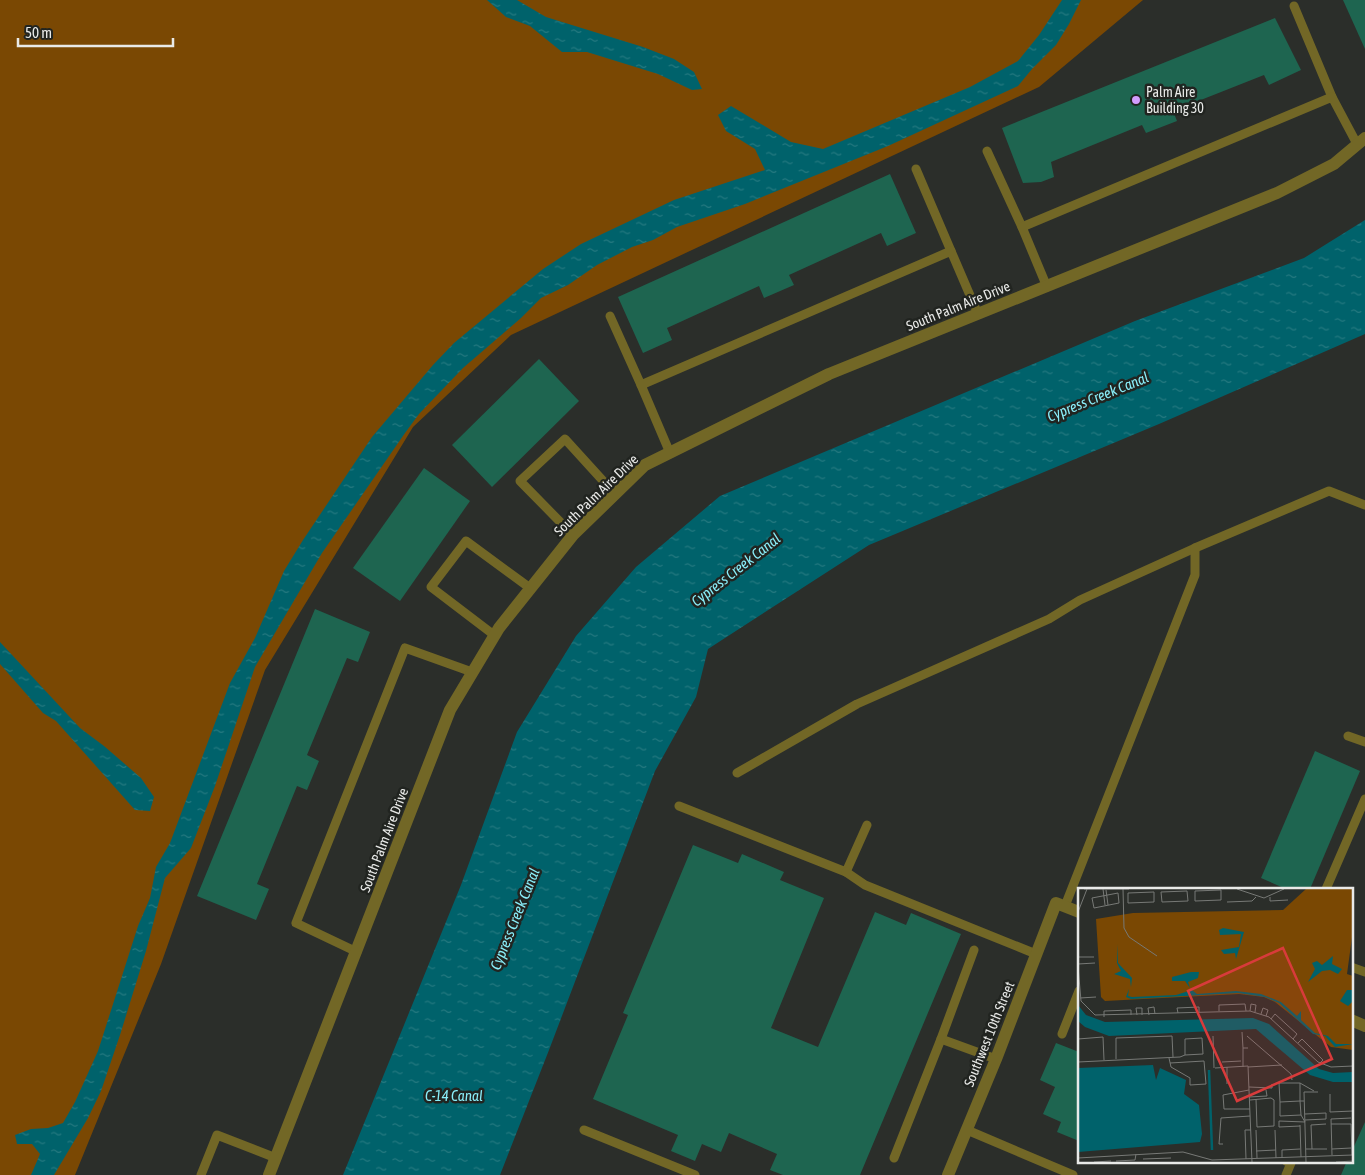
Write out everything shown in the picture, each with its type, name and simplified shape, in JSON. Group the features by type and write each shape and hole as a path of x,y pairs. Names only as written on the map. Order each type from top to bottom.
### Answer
{"street":[{"name":"South Palm Aire Drive","path":"270,1175 450,710 499,628 573,535 615,494 645,466 829,374 1277,193 1334,164 1361,141"},
{"path":"1060,905 1078,912"},
{"name":"Southwest 10th Street","path":"948,1175 996,1059 1036,954 1060,905"},
{"path":"1352,1020 1365,1026"}],"lane":[{"path":"1294,6 1332,96 1361,141"},
{"path":"1022,227 1332,96"},
{"path":"987,151 1047,286"},
{"path":"916,169 978,314"},
{"path":"641,385 951,251"},
{"path":"610,316 670,453"},
{"path":"573,535 520,481 565,439 615,494"},
{"path":"737,774 857,704 1049,619 1080,600 1195,548 1330,491 1365,505"},
{"path":"494,636 432,587 466,540 530,588"},
{"path":"1060,905 1195,576 1195,548"},
{"path":"357,952 296,922 405,648 472,672"},
{"path":"1348,736 1365,742"},
{"path":"1326,888 1365,799"},
{"path":"679,806 846,872 865,886 1036,954"},
{"path":"846,872 867,825"},
{"path":"894,1158 974,950"},
{"path":"1352,966 1365,972"},
{"path":"1062,1034 1078,994"},
{"path":"941,1039 996,1059"},
{"path":"584,1130 695,1175"},
{"path":"967,1130 1073,1175"},
{"path":"201,1175 217,1135 276,1158"},
{"path":"1286,1175 1291,1163 1288,1162"}],"shaded area":[{"path":"0,0 1143,0 1039,87 511,335 413,427 265,670 161,964 75,1175 0,1175"}],"water":[{"path":"487,0 517,0 546,17 643,47 674,59 694,72 702,89 692,90 658,74 587,52 562,52 530,26 506,17"},
{"path":"1062,0 1081,0 1056,45 1018,86 888,146 745,204 677,227 597,265 568,285 541,298 521,318 463,368 419,414 322,553 255,667 215,786 191,848 165,878 146,951 101,1091 88,1118 54,1175 31,1175 40,1154 32,1144 17,1144 15,1135 31,1129 48,1128 63,1123 75,1102 98,1051 138,926 150,898 156,867 170,843 230,683 255,638 284,571 372,437 433,365 454,343 543,269 581,244 674,200 765,170 755,149 726,131 718,115 731,106 791,142 823,149 970,87 1018,61 1039,35"},
{"name":"C-14 Canal","path":"1365,220 1365,334 1159,424 869,545 708,649 696,697 655,771 500,1175 343,1175 461,885 517,732 576,636 636,567 720,496 1135,321 1304,258"},
{"path":"0,642 80,728 141,778 154,797 150,811 135,810 56,721 43,713 0,664"}],"building":[{"path":"1343,0 1365,0 1365,49"},
{"name":"Palm Aire Building 30","path":"1275,18 1301,70 1269,85 1264,75 1173,111 1177,121 1146,133 1142,125 1051,162 1054,177 1041,182 1023,183 1002,128"},
{"path":"890,174 916,233 887,246 881,233 789,275 794,285 764,298 759,286 667,328 672,340 643,353 618,297"},
{"path":"539,359 579,401 492,487 452,445"},
{"path":"424,468 470,501 400,601 353,568"},
{"path":"315,609 370,632 358,662 347,658 307,755 319,761 307,790 297,786 257,884 269,889 256,920 197,896"},
{"path":"1315,751 1360,771 1310,888 1284,888 1261,878"},
{"path":"693,845 738,863 742,854 784,872 780,880 824,898 771,1028 818,1047 875,912 906,925 911,913 961,934 860,1175 783,1175 770,1170 777,1154 729,1133 721,1152 702,1144 695,1161 671,1151 678,1135 593,1099 628,1015 623,1013"},
{"path":"1056,1043 1078,1052 1078,1141 1057,1132 1061,1122 1043,1114 1055,1087 1040,1080"},
{"path":"1365,1122 1365,1175 1341,1175 1347,1162 1352,1162 1352,1151"}],"place":[{"name":"Palm Aire Building 30","path":"1136,100"}],"water label":[{"name":"Cypress Creek Canal","path":"1098,397"},
{"name":"Cypress Creek Canal","path":"736,570"},
{"name":"Cypress Creek Canal","path":"515,919"}]}
